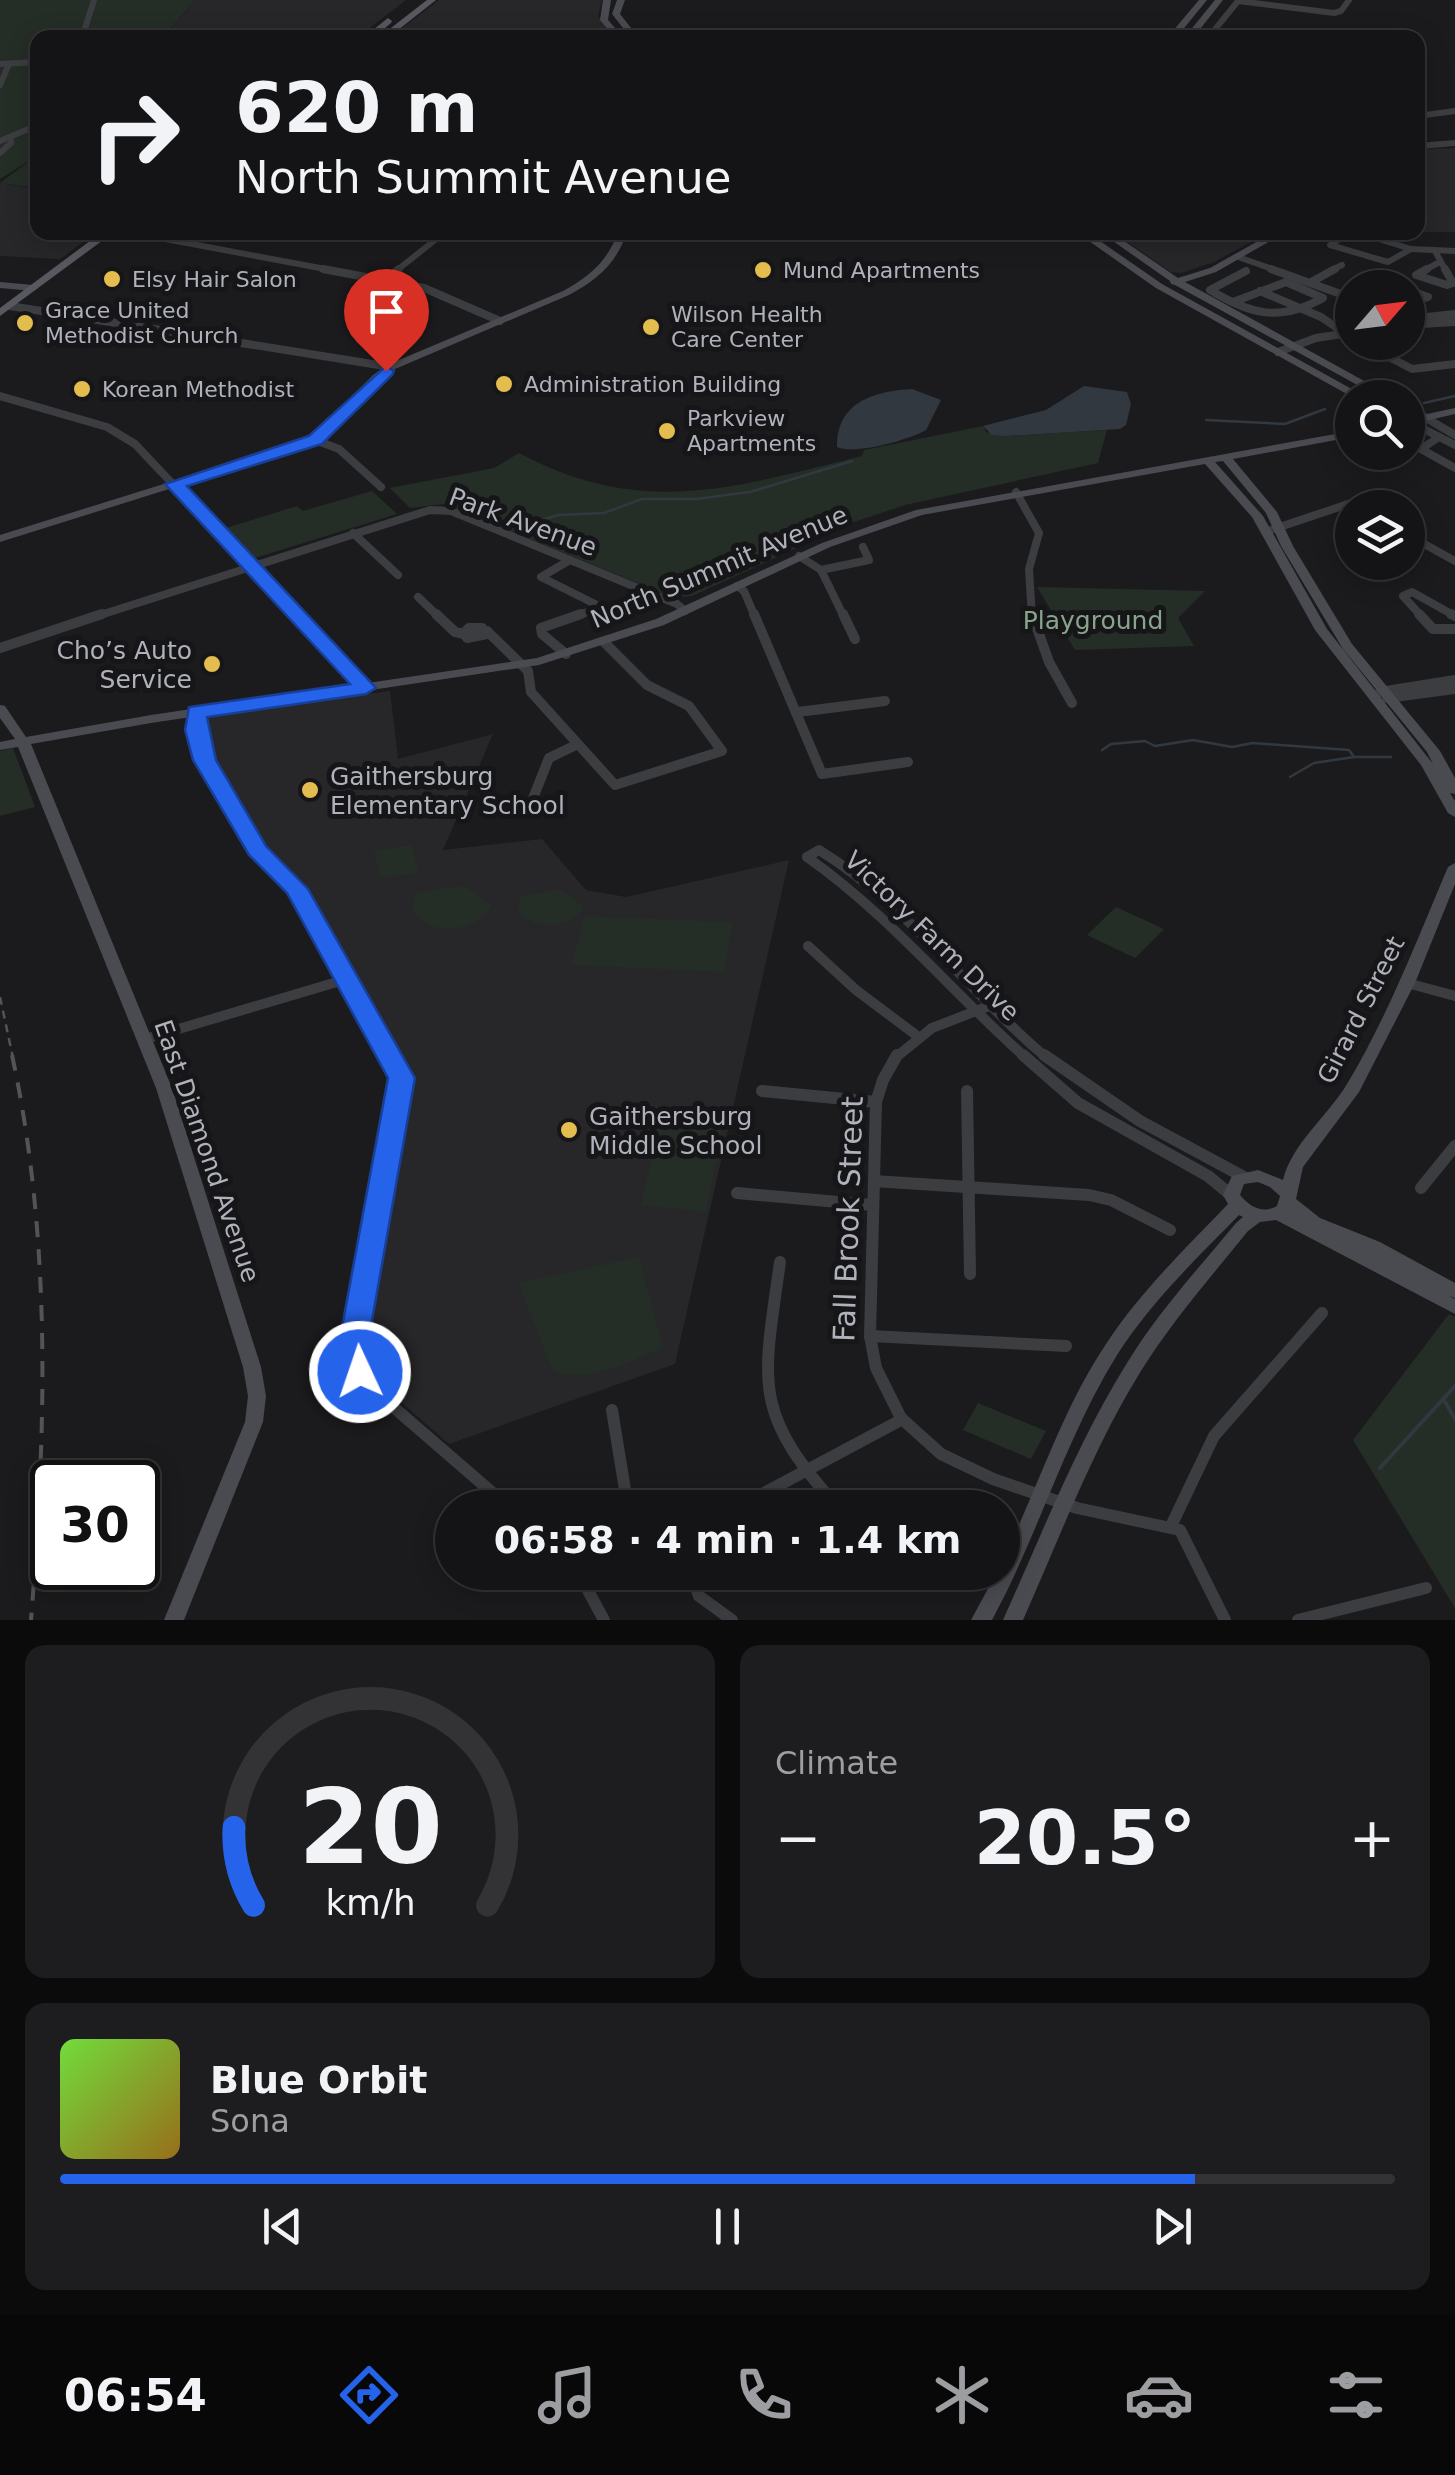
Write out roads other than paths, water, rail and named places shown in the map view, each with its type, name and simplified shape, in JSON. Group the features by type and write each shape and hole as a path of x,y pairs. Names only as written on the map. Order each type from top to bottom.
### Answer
{"main road":[{"path":"377,30 416,0"},
{"path":"393,30 432,0"},
{"path":"5,310 98,240"}],"street":[{"path":"85,30 94,0"},
{"path":"606,0 604,20 613,30"},
{"path":"620,0 616,14 629,30"},
{"path":"1179,30 1203,0"},
{"path":"1195,30 1219,0"},
{"path":"1214,30 1238,1 1334,12 1341,11 1349,0"},
{"path":"0,85 4,64 30,62"},
{"path":"1425,115 1455,111"},
{"path":"0,141 30,129"},
{"path":"0,154 11,143 10,137"},
{"path":"1425,145 1455,143"},
{"path":"171,240 433,291 500,321"},
{"path":"385,280 435,240"},
{"path":"0,538 315,440 377,376 589,280 607,264 619,240"},
{"path":"1093,240 1159,286 1335,383"},
{"path":"1096,240 1122,245"},
{"path":"1115,240 1176,281 1357,380"},
{"path":"1159,286 1238,257 1268,240"},
{"path":"1339,240 1330,245 1388,262 1411,250"},
{"path":"1379,240 1411,250 1455,251"},
{"path":"1435,251 1452,284 1416,275 1440,262"},
{"path":"1238,257 1335,290"},
{"path":"1313,281 1342,264"},
{"path":"1233,302 1286,282 1322,296 1302,309 1274,318 1233,302 1209,288 1246,271"},
{"path":"0,284 33,288"},
{"path":"1260,291 1335,327"},
{"path":"5,310 391,368"},
{"path":"1425,319 1455,314"},
{"path":"1425,322 1455,322"},
{"path":"1278,352 1335,338"},
{"path":"1396,360 1415,370 1455,364"},
{"path":"0,396 118,433 174,484 366,688"},
{"path":"1425,421 1455,411"},
{"path":"1425,423 1455,435"},
{"path":"1425,424 1455,445"},
{"name":"North Summit Avenue","path":"0,746 196,712 523,665 604,642 685,611 799,556 896,519 1016,492 1228,459 1335,437"},
{"path":"1439,437 1421,449 1455,468"},
{"path":"315,440 340,449 381,488"},
{"path":"1228,459 1281,529 1287,546 1347,646 1427,764 1455,813"},
{"path":"1210,462 1245,500 1320,630 1433,751 1455,790"},
{"path":"1016,492 1033,514 1041,535 1028,582 1043,656 1072,703"},
{"name":"Park Avenue","path":"0,648 249,565 420,512 444,510 677,604 685,611"},
{"path":"1264,531 1335,511"},
{"path":"353,533 398,575"},
{"path":"1425,544 1455,561"},
{"path":"821,570 869,560 863,547"},
{"path":"799,556 821,570 855,639"},
{"path":"566,654 542,634 541,628 593,610 595,604 541,576 570,560"},
{"path":"737,586 744,591 822,774 908,762"},
{"path":"1455,616 1412,592 1403,596 1433,629 1455,629"},
{"path":"418,597 456,632 464,634 472,628 487,631 523,665 531,676 531,692 615,785 722,751 689,706 646,685 604,642"},
{"path":"1381,695 1455,680"},
{"path":"1381,695 1455,689"},
{"path":"798,712 885,701"},
{"name":"East Diamond Avenue","path":"0,709 23,742 145,1039 252,1367 257,1396 254,1422 174,1620"},
{"path":"196,712 204,760 257,850 296,889 402,1078 352,1349 360,1372 376,1392 489,1490"},
{"path":"530,806 549,758 578,744"},
{"name":"Victory Farm Drive","path":"1234,1200 1208,1176 1078,1102 973,1012 853,889 808,854 819,850 854,873 988,1006 1098,1099 1145,1128 1252,1177"},
{"name":"Girard Street","path":"1284,1203 1295,1166 1353,1088 1407,983 1455,866"},
{"path":"808,946 856,990 916,1035"},
{"path":"145,1039 348,979"},
{"path":"1407,983 1455,996"},
{"name":"Fall Brook Street","path":"988,1006 916,1035 894,1054 882,1076 876,1102 870,1336 880,1384 901,1420 950,1462 1066,1505 1171,1526"},
{"path":"762,1091 876,1102"},
{"path":"968,1091 970,1274"},
{"path":"1421,1188 1455,1146"},
{"path":"982,1620 1006,1580 1075,1417 1110,1352 1234,1200 1234,1184 1295,1166"},
{"path":"1252,1177 1278,1183 1284,1203 1314,1222 1374,1247 1455,1291"},
{"path":"874,1181 1111,1200 1170,1230"},
{"path":"737,1192 872,1205"},
{"path":"1234,1200 1256,1216"},
{"path":"1013,1620 1097,1433 1134,1366 1242,1227 1284,1203"},
{"path":"1284,1203 1455,1308"},
{"path":"780,1262 766,1360 770,1402 777,1428 804,1470 822,1490"},
{"path":"1225,1620 1186,1536 1171,1526 1214,1436 1322,1313"},
{"path":"870,1336 1066,1346"},
{"path":"612,1410 625,1490"},
{"path":"768,1490 901,1420"},
{"path":"1298,1620 1426,1588"},
{"path":"588,1590 604,1620"},
{"path":"694,1590 702,1602 732,1620"}],"waterway":[{"path":"1425,403 1455,396"},
{"path":"1206,420 1285,424 1325,409"},
{"path":"536,522 558,515 604,513 642,499 696,499 750,492 852,461"},
{"path":"1102,750 1111,744 1145,741 1155,746 1193,740 1232,747 1253,743 1349,750 1354,757"},
{"path":"1290,777 1314,763 1354,757"},
{"path":"1354,757 1391,757"},
{"path":"1380,1468 1455,1386"},
{"path":"1444,1400 1455,1419"}],"railway":[{"path":"0,997 13,1058"},
{"path":"12,1055 25,1125 40,1265 42,1407 31,1620"}],"place":[{"name":"Mund Apartments","path":"763,270"},
{"name":"Elsy Hair Salon","path":"112,279"},
{"name":"Grace United Methodist Church","path":"25,323"},
{"name":"Wilson Health Care Center","path":"651,327"},
{"name":"Administration Building","path":"504,384"},
{"name":"Korean Methodist","path":"82,389"},
{"name":"Parkview Apartments","path":"667,431"},
{"name":"Cho’s Auto Service","path":"212,664"},
{"name":"Gaithersburg Elementary School","path":"310,790"},
{"name":"Gaithersburg Middle School","path":"569,1130"}],"park label":[{"name":"Playground","path":"1093,620"}]}
